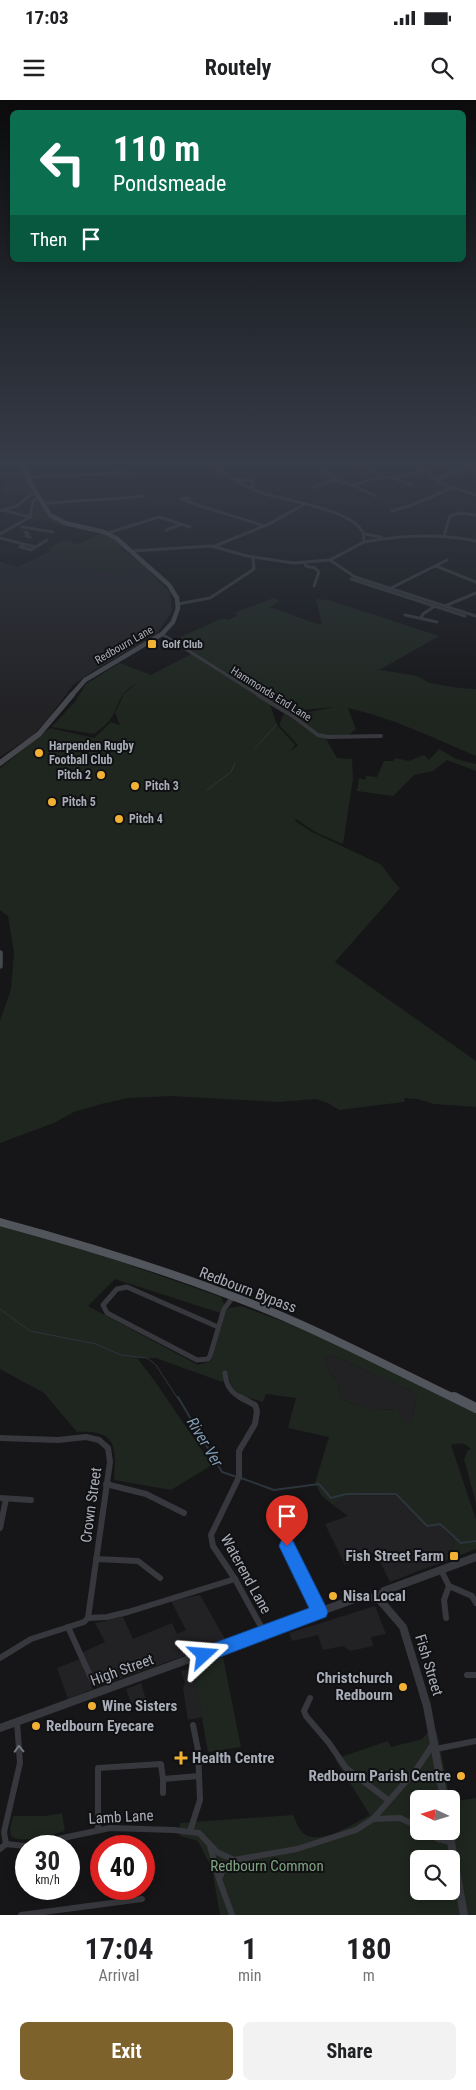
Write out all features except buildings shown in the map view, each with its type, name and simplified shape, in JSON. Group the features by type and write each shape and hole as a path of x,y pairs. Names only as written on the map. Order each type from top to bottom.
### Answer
{"main road":[{"path":"125,546 169,585 178,600"},
{"name":"Redbourn Lane","path":"0,763 39,734 85,680 162,634 173,622 177,614 178,600"},
{"path":"0,953 0,966"},
{"name":"Redbourn Bypass","path":"0,1222 75,1242 233,1296 336,1341 476,1408"}],"street":[{"path":"23,546 20,547 31,550 37,546"},
{"path":"132,551 193,546"},
{"path":"211,546 253,557 286,563 330,560 357,546"},
{"path":"178,600 210,598 254,569 253,557"},
{"path":"330,560 355,577 476,616"},
{"path":"391,588 447,560"},
{"path":"305,563 306,566 315,568 319,572 314,586"},
{"path":"436,566 476,582"},
{"path":"355,577 351,579 403,598 435,606 443,606 476,593"},
{"path":"420,618 422,614 435,606"},
{"path":"443,606 465,616"},
{"path":"405,615 437,622"},
{"name":"Hammonds End Lane","path":"162,634 291,715 318,735 328,737 382,736"},
{"path":"218,1327 127,1288 117,1289 103,1305 107,1313 200,1361 208,1359 224,1309 233,1296"},
{"name":"Waterend Lane","path":"226,1373 227,1387 236,1395 255,1405 257,1411 252,1431 239,1451 239,1477 211,1535 213,1546 235,1579 265,1633"},
{"name":"Crown Street","path":"0,1438 58,1440 86,1437 99,1440 108,1448 110,1454 88,1618"},
{"path":"106,1484 129,1489 154,1498 184,1513"},
{"path":"0,1528 3,1499 31,1500"},
{"path":"289,1540 287,1546 320,1612"},
{"name":"High Street","path":"0,1728 95,1688 265,1633 360,1597 378,1598 384,1590 476,1557"},
{"path":"96,1559 138,1562 160,1578"},
{"path":"441,1570 449,1586 472,1596 476,1602"},
{"path":"0,1658 30,1639 84,1622 88,1618 98,1618 147,1607 203,1592 235,1579"},
{"path":"446,1618 444,1600 449,1586"},
{"name":"Fish Street","path":"378,1598 383,1605 397,1616 403,1627 427,1706 442,1790"},
{"path":"68,1627 95,1688"},
{"path":"467,1675 476,1675"},
{"path":"310,1698 304,1711 306,1716 329,1743 342,1764 351,1773 376,1788 388,1800"},
{"name":"Lamb Lane","path":"17,1722 20,1762 4,1832 3,1846 25,1846 98,1830 120,1828 190,1831"},
{"path":"193,1725 198,1750 200,1800 190,1831 199,1833 217,1852 234,1860"},
{"path":"219,1879 223,1870 234,1860 297,1848 329,1840 356,1830 373,1819 435,1745 476,1741"},
{"path":"98,1830 98,1768 161,1764 163,1793"},
{"path":"163,1778 199,1776"},
{"path":"373,1819 400,1818 410,1823"},
{"path":"442,1840 451,1842 464,1915"},
{"path":"210,1845 219,1879 232,1915"},
{"path":"21,1915 134,1900"}],"shaded area":[{"path":"62,546 73,546 141,563 170,592 172,612 156,634 73,685 48,719 33,735 0,757 0,562 18,567"},
{"path":"332,1355 411,1391 417,1398 411,1422 402,1423 399,1409 375,1410 341,1399 337,1381 327,1369 325,1357"},
{"path":"395,1495 423,1525 440,1525 454,1540 453,1558 390,1582 375,1552 345,1565 325,1524 348,1516 333,1505 345,1496"},
{"path":"200,1595 226,1641 97,1687 81,1653 105,1642 95,1623 123,1617 133,1639 172,1623 177,1634 186,1630 171,1601"},
{"path":"375,1606 386,1634 371,1637 373,1646 350,1651 343,1646 323,1650 318,1635 292,1641 289,1633"},
{"path":"80,1659 93,1689 68,1699 57,1668"},
{"path":"193,1668 202,1717 188,1720 183,1688 185,1683 181,1671"},
{"path":"141,1683 147,1703 131,1703 126,1689"}],"green space":[{"path":"54,546 121,546 121,549 141,563 104,572 48,549"},
{"path":"274,598 280,601 270,607 317,624 322,624 316,599 329,600 439,636 381,669 374,669 417,676 430,683 476,689 476,756 397,723 348,708 356,730 346,736 331,737 318,732 295,715 334,707 282,712 270,705 277,725 295,745 290,752 298,745 279,725 284,713 314,734 326,739 337,758 352,759 353,779 343,844 317,833 296,819 295,821 312,832 380,864 400,888 335,962 476,1061 476,1107 434,1104 405,1098 404,1102 339,1110 328,1103 316,1099 279,1102 170,1096 128,1098 74,1112 54,1123 0,1143 0,1021 11,989 14,952 8,916 0,910 0,768 50,728 94,738 111,722 120,725 115,713 124,694 136,684 124,693 111,719 94,734 51,727 75,702 86,684 120,663 151,675 193,653 176,639 223,618 228,620 238,615 234,613"},
{"path":"439,749 456,759 476,764 476,771 447,760 433,771 414,775 393,796 357,791 359,778 365,780 366,776 377,777 384,761 393,761 395,758 409,761 424,755 429,760"},
{"path":"0,1225 53,1238 221,1297 224,1304 220,1313 115,1279 88,1306 198,1365 211,1361 226,1311 229,1308 241,1306 309,1331 476,1411 476,1503 464,1459 468,1450 471,1449 461,1444 451,1445 476,1520 476,1549 453,1558 454,1539 440,1525 423,1525 395,1495 346,1496 333,1505 321,1495 315,1483 329,1437 288,1428 296,1398 266,1394 263,1402 233,1393 229,1379 222,1382 156,1358 137,1358 212,1465 171,1490 114,1480 114,1449 107,1437 90,1432 77,1432 44,1393 0,1369","holes":["332,1355 411,1391 417,1398 411,1422 402,1423 399,1409 382,1410 369,1408 341,1399 337,1381 327,1369 325,1358"]},
{"path":"223,1657 241,1747 208,1752 193,1668"},
{"name":"Redbourn Common","path":"437,1732 448,1790 410,1790 410,1840 460,1840 460,1801 476,1798 476,1915 220,1915 212,1869 198,1841 180,1836 180,1823 293,1815 303,1833 310,1837 327,1836 370,1815 335,1759 388,1741 391,1747 422,1739 427,1733"},
{"path":"62,1813 65,1831 49,1835 15,1835 15,1838 11,1836 10,1829 13,1816 45,1816"}],"waterway":[{"path":"255,748 277,724"},
{"path":"207,790 231,772 235,763"},
{"name":"River Ver","path":"0,1309 30,1331 96,1344 121,1355 147,1358 156,1365 178,1399"},
{"name":"River Ver","path":"178,1397 222,1472 237,1477"},
{"name":"River Ver","path":"241,1478 274,1490 319,1484 331,1498 346,1494 396,1494 427,1526 440,1524 461,1543 476,1541"}],"place":[{"name":"Golf Club","path":"152,644"},
{"name":"Harpenden Rugby Football Club","path":"39,753"},
{"name":"Pitch 2","path":"101,775"},
{"name":"Pitch 3","path":"135,786"},
{"name":"Pitch 5","path":"52,802"},
{"name":"Pitch 4","path":"119,819"},
{"name":"Fish Street Farm","path":"454,1556"},
{"name":"Nisa Local","path":"333,1596"},
{"name":"Christchurch Redbourn","path":"403,1687"},
{"name":"Wine Sisters","path":"92,1706"},
{"name":"Redbourn Eyecare","path":"36,1726"},
{"name":"Health Centre","path":"181,1758"},
{"name":"Redbourn Parish Centre","path":"461,1776"}],"route":[{"path":"204,1655 320,1612 287,1546"}]}
